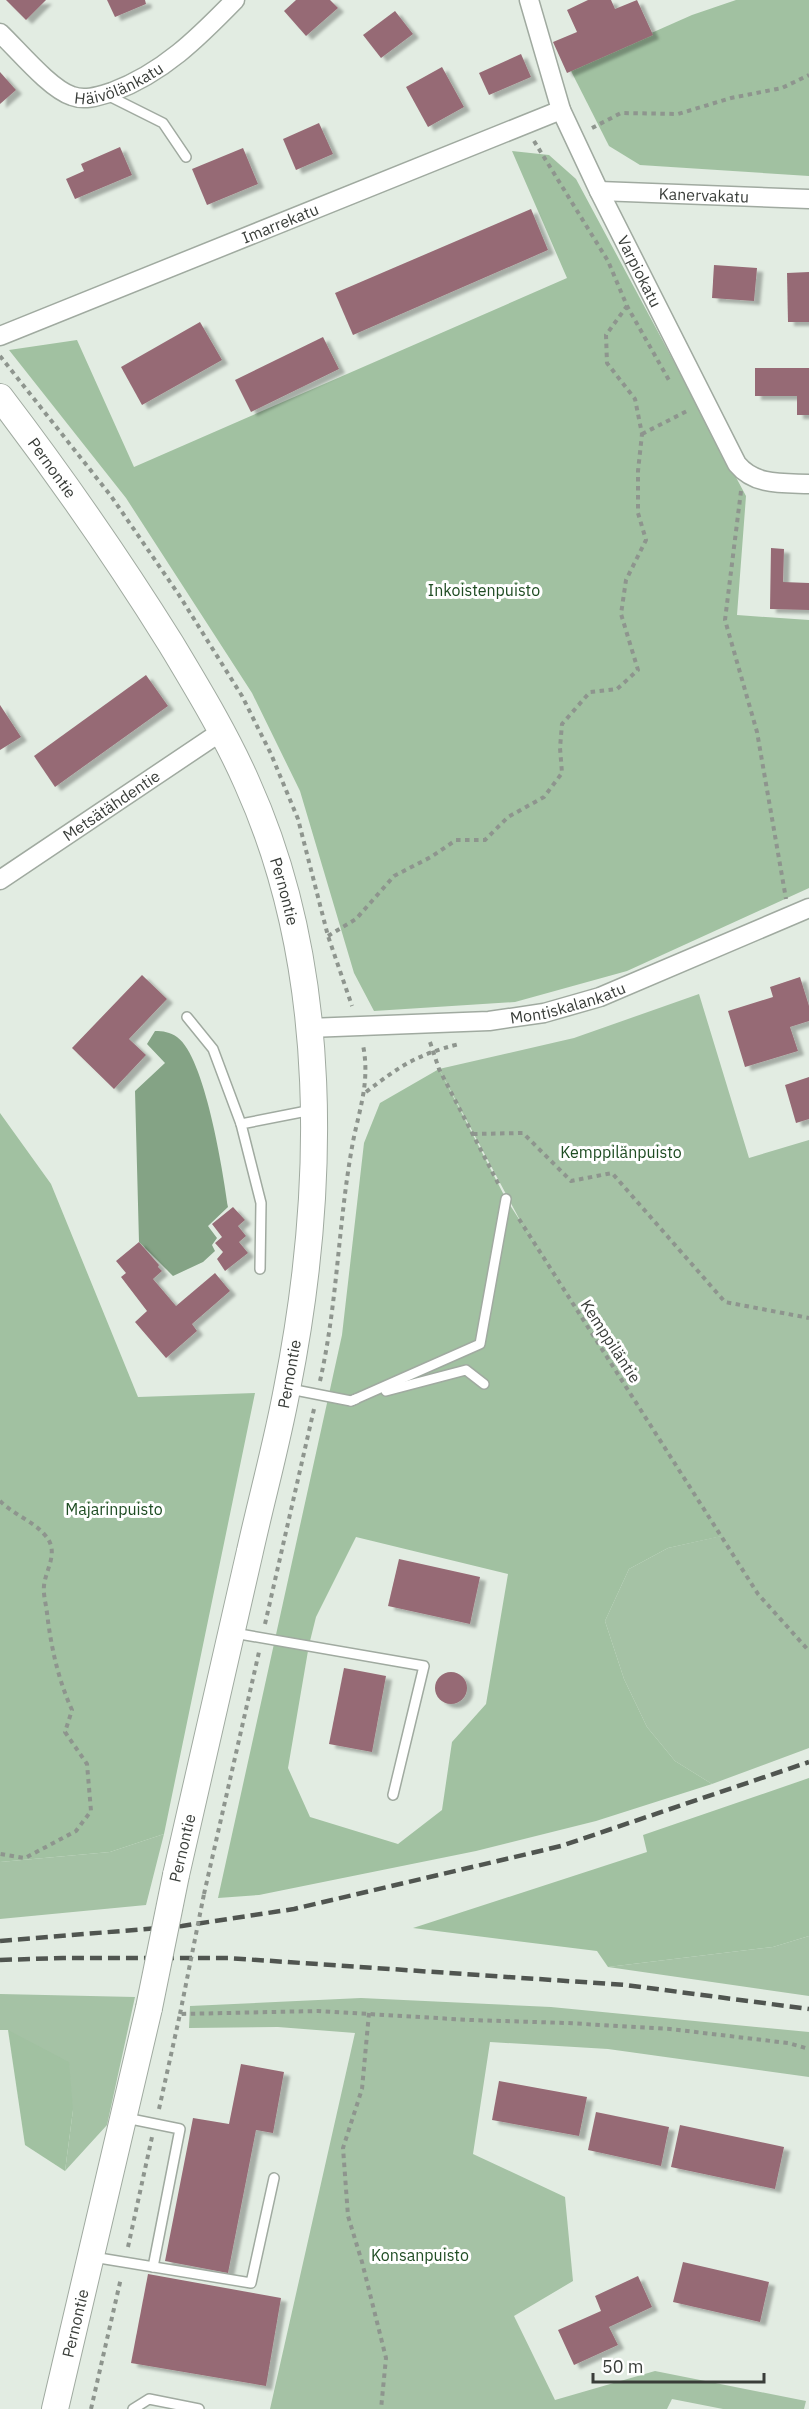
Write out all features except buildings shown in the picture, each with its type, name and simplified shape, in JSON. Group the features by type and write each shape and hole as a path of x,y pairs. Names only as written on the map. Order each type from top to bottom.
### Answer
{"street":[{"name":"Häivölänkatu","path":"0,33 60,91 73,97 87,99 134,84 159,69 181,53 235,0"},
{"name":"Varpiokatu","path":"529,0 561,110 599,191 730,450 744,472"},
{"name":"Imarrekatu","path":"0,336 561,110"},
{"name":"Kanervakatu","path":"599,191 809,199"},
{"name":"Pernontie","path":"0,397 64,481 115,556 222,731 249,785 276,858 303,978 315,1110 311,1226 287,1388 176,1875 149,2008 55,2409"},
{"path":"744,472 758,480 809,484"},
{"name":"Metsätähdentie","path":"3,873 222,731"},
{"name":"Montiskalankatu","path":"309,1028 489,1022 544,1013 600,997 809,908"}],"lane":[{"path":"104,94 163,123 186,156"},
{"path":"187,1017 213,1049 241,1124 261,1203 260,1269"},
{"path":"241,1124 315,1110"},
{"path":"351,1401 480,1344 506,1199"},
{"path":"287,1388 351,1401 466,1370 484,1384"},
{"path":"231,1632 424,1666 393,1795"},
{"path":"123,2118 180,2129 153,2267"},
{"path":"91,2257 251,2283 274,2178"},
{"path":"134,2409 148,2399 199,2409"}],"path":[{"path":"575,137 621,113 678,114 730,98 782,88 809,75"},
{"path":"524,125 608,261 627,306 676,392"},
{"path":"328,936 356,919 394,876 431,857 456,840 485,840 508,817 544,797 562,773 560,748 562,724 590,692 617,689 638,670 621,614 626,580 646,540 638,513 638,471 642,434 635,399 607,363 606,336 627,306"},
{"path":"0,356 111,496 179,595 242,696 271,754 298,819 328,936 359,1026 367,1062 365,1093 351,1153 330,1338 204,1894 180,2014 91,2409"},
{"path":"681,401 693,421"},
{"path":"642,434 687,411"},
{"path":"744,472 725,620 757,732 790,917"},
{"name":"Kemppiläntie","path":"423,1025 439,1069 506,1199 758,1594 809,1651"},
{"path":"474,1134 523,1133 571,1181 612,1173 725,1302 809,1318"},
{"path":"0,1501 11,1512 44,1534 49,1542 52,1562 44,1585 50,1638 60,1683 72,1710 65,1732 87,1764 91,1811 76,1831 25,1858 0,1854"},
{"path":"180,2014 318,2011 670,2029 788,2043 809,2049"},
{"path":"369,2013 362,2089 343,2148 348,2216 386,2358 381,2409"}],"green space":[{"path":"736,0 809,0 809,176 640,165 609,146 570,69 692,15"},
{"name":"Inkoistenpuisto","path":"512,151 549,155 576,179 746,496 737,615 809,620 809,888 627,971 515,1002 374,1011 354,973 300,791 252,693 126,498 9,350 77,340 134,467 567,278"},
{"name":"Kemppilänpuisto","path":"699,994 749,1158 809,1140 809,1748 712,1784 675,1761 647,1727 624,1679 605,1621 629,1569 668,1548 721,1536 522,1224 439,1069 574,1038"},
{"path":"439,1069 506,1199 722,1536 668,1548 629,1569 605,1621 624,1679 647,1727 675,1761 712,1784 596,1821 476,1851 259,1895 218,1898 342,1335 364,1143 380,1103","holes":["356,1537 508,1574 486,1704 452,1742 442,1810 398,1844 310,1817 288,1768 316,1617"]},
{"name":"Majarinpuisto","path":"0,1113 51,1184 138,1397 255,1393 164,1834 110,1852 0,1862"},
{"path":"809,1778 809,1936 773,1947 608,1967 597,1951 413,1928 647,1852 643,1835"},
{"path":"164,1834 146,1905 0,1919 0,1862 110,1852"},
{"path":"809,1936 809,1996 608,1967 773,1947"},
{"path":"0,1994 135,1997 107,2125 65,2171 73,2110 8,2030 0,2030"},
{"name":"Konsanpuisto","path":"361,1998 551,2007 809,2032 809,2077 608,2049 490,2042 473,2154 565,2197 573,2281 514,2316 555,2400 655,2371 806,2401 804,2409 723,2409 672,2399 667,2409 270,2409 355,2033 278,2027 189,2028 190,2006"},
{"path":"8,2030 69,2062 73,2110 65,2171 25,2145"}],"shaded area":[{"path":"155,1031 166,1032 177,1037 187,1049 196,1067 211,1116 228,1207 208,1226 217,1238 212,1245 215,1251 203,1262 173,1276 139,1242 135,1091 165,1063 147,1044"}],"railway":[{"path":"0,1941 182,1926 294,1909 561,1846 809,1762"},
{"path":"0,1960 228,1958 626,1985 809,2009"}]}
